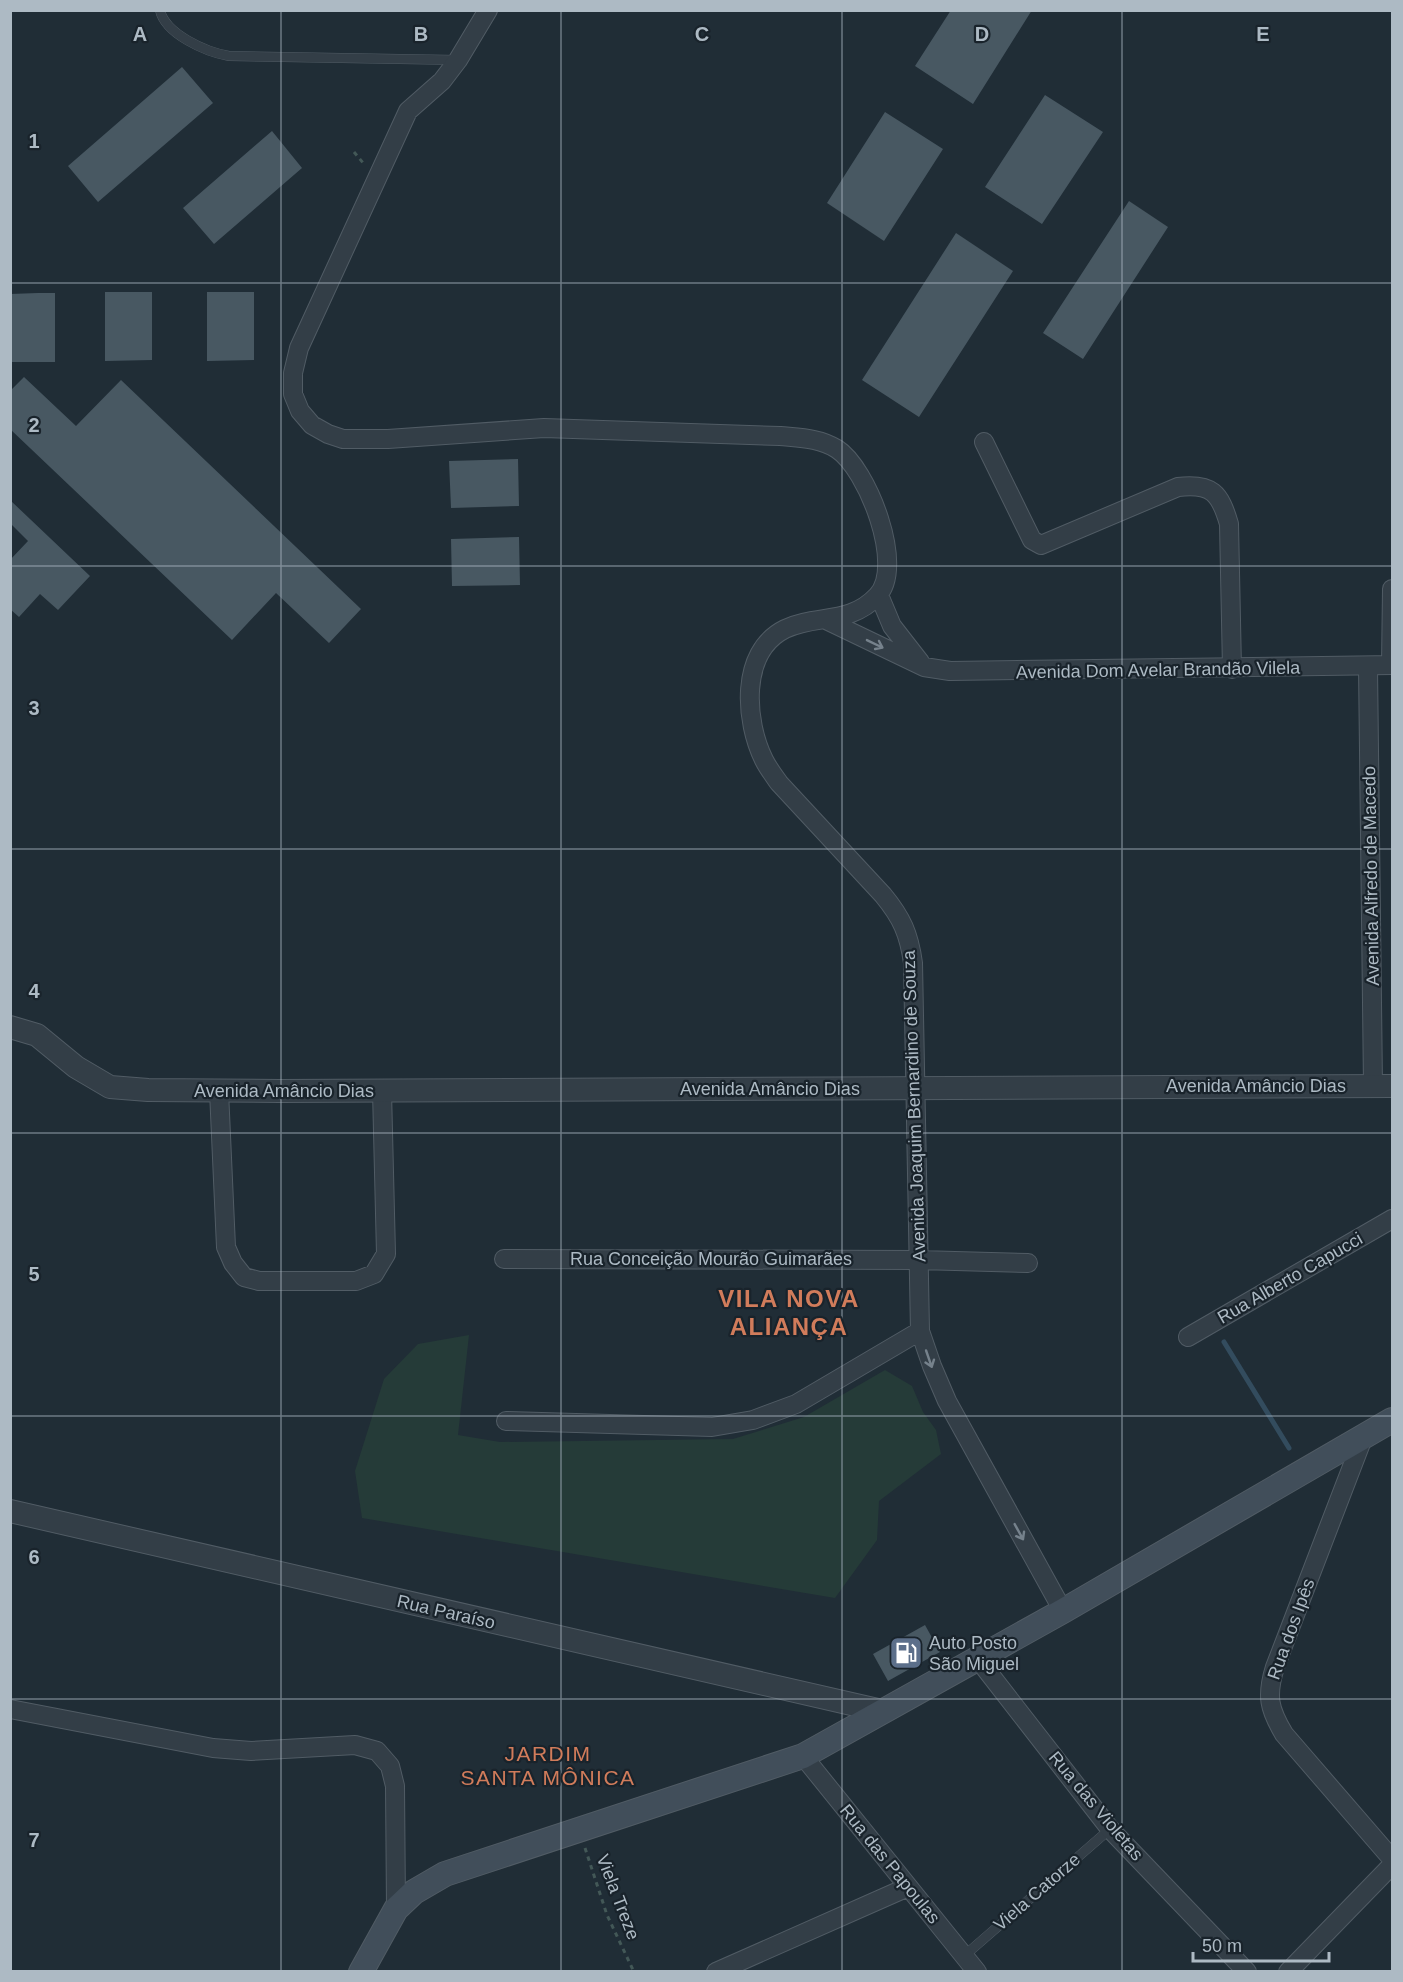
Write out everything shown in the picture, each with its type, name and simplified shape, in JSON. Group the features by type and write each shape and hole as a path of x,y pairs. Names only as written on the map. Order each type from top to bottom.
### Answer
{"main road":[{"path":"361,1971 396,1909 414,1892 444,1874 803,1756 1063,1611 1392,1420"}],"street":[{"path":"488,10 458,60 442,81 408,111 299,348 293,373 293,394 300,411 312,425 343,439 362,440 544,428 780,436 825,443 844,454 859,471 882,527 887,547 888,567 879,595 892,626 924,667"},
{"path":"984,442 1032,540 1041,546 1178,487 1195,485 1210,489 1223,503 1229,524 1232,669"},
{"path":"1392,589 1392,665"},
{"name":"Avenida Joaquim Bernardino de Souza","path":"879,595 863,608 847,616 796,625 772,639 754,665 751,685 753,727 765,762 779,783 883,895 894,908 909,936 914,963 920,1331 947,1401 1063,1611"},
{"name":"Avenida Dom Avelar Brandão Vilela","path":"826,620 924,667 950,671 1232,669 1392,665"},
{"name":"Avenida Alfredo de Macedo","path":"1368,667 1383,1086"},
{"name":"Avenida Amâncio Dias","path":"10,1027 37,1035 76,1067 110,1087 148,1090 1383,1086"},
{"path":"219,1091 226,1247 233,1263 244,1277 259,1281 356,1281 374,1274 386,1254 382,1091"},
{"name":"Rua Alberto Capucci","path":"1188,1337 1392,1219"},
{"name":"Rua Conceição Mourão Guimarães","path":"504,1259 919,1260 1028,1263"},
{"path":"506,1421 712,1427 753,1420 796,1404 920,1331"},
{"name":"Rua dos Ipês","path":"1364,1438 1275,1667 1270,1683 1269,1701 1274,1718 1284,1734 1392,1859"},
{"name":"Rua Paraíso","path":"10,1511 882,1711"},
{"name":"Rua das Violetas","path":"978,1659 1110,1829 1247,1971"},
{"path":"10,1709 213,1748 251,1751 355,1745 377,1750 390,1766 396,1786 396,1909"},
{"name":"Rua das Papoulas","path":"803,1756 977,1971"},
{"path":"1288,1971 1392,1865"},
{"path":"716,1971 908,1887"}],"lane":[{"path":"160,10 164,22 171,29 212,53 229,56 458,60"},
{"name":"Viela Catorze","path":"964,1956 1110,1829"}],"path":[{"name":"Viela Treze","path":"579,1831 607,1915 634,1971"}],"green space":[{"path":"469,1335 458,1435 500,1442 733,1439 804,1417 885,1370 912,1386 923,1412 936,1430 941,1454 879,1501 877,1540 835,1598 362,1518 355,1471 384,1379 418,1344"}],"building":[{"path":"951,10 1032,10 973,104 915,66"},
{"path":"182,67 213,103 98,202 68,166"},
{"path":"1045,95 1103,132 1042,224 985,187"},
{"path":"885,112 943,149 884,241 827,203"},
{"path":"272,131 302,168 214,244 183,208"},
{"path":"1129,201 1168,227 1083,359 1043,333"},
{"path":"956,233 1013,271 919,417 862,380"},
{"path":"105,292 152,292 152,360 105,361"},
{"path":"207,292 254,292 254,360 207,361"},
{"path":"55,293 55,362 10,362 10,294"},
{"path":"24,377 76,426 121,380 361,609 329,643 276,593 232,640 10,429 10,391"},
{"path":"518,459 519,506 451,508 449,461"},
{"path":"10,500 90,576 58,610 40,594 19,617 10,609 10,560 28,541 10,523"},
{"path":"519,537 520,585 452,586 451,539"},
{"name":"Auto Posto São Miguel","path":"925,1625 940,1652 888,1681 873,1654"}],"waterway":[{"path":"1224,1342 1289,1448"}],"place":[{"name":"Auto Posto São Miguel","path":"906,1653"}],"district":[{"name":"VILA NOVA ALIANÇA","path":"789,1312"},
{"name":"JARDIM SANTA MÔNICA","path":"548,1765"}]}
